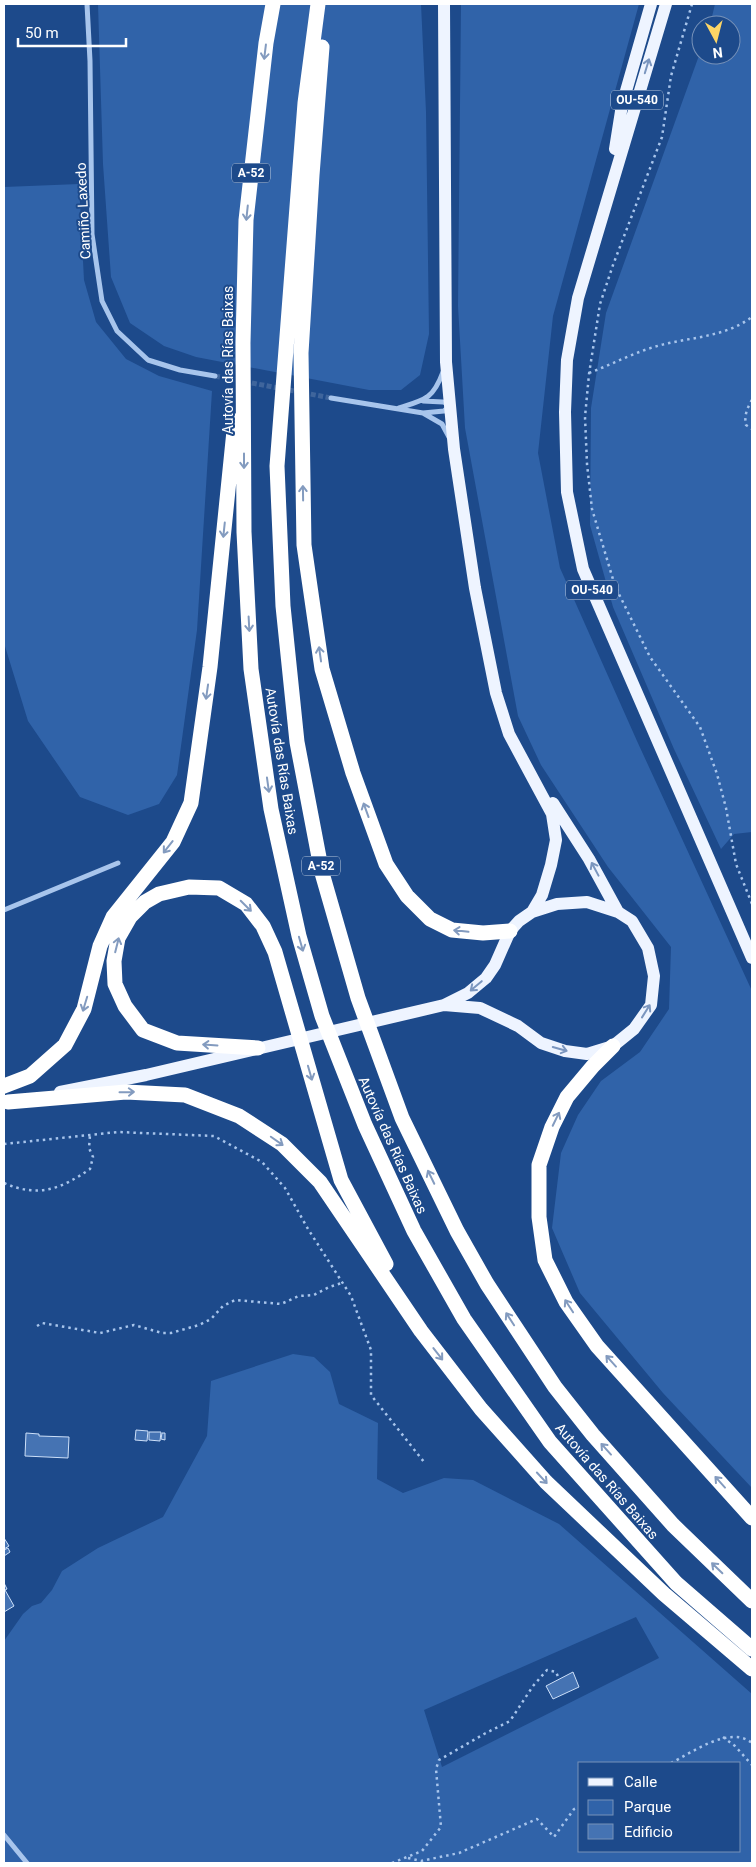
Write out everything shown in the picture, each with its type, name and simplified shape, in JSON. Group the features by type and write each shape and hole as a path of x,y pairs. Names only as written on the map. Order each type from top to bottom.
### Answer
{"highway":[{"name":"Autovía das Rías Baixas","path":"273,4 266,43 246,220 243,343 244,532 251,669 271,808 299,936 322,1016 366,1125 414,1231 464,1319 550,1442 676,1584 752,1649"},
{"name":"Autovía das Rías Baixas","path":"318,4 304,112 277,466 283,606 297,742 322,872 358,998 402,1118 456,1231 487,1284 555,1387 593,1435 673,1525 752,1602"},
{"path":"326,4 312,175 301,353 304,545 322,669 353,773 386,864 408,896 430,919 452,930 483,934 510,931"},
{"path":"4,1086 30,1076 65,1045 84,1009 100,946 113,917 173,842 192,803 210,667 243,343"},
{"path":"258,1048 177,1043 143,1030 125,1006 115,984 114,962 118,938 130,918 145,902 159,894 189,886 219,888 246,904 262,926 275,952 341,1180 421,1331"},
{"path":"613,1046 567,1096 552,1127 539,1165 539,1217 545,1260 566,1302 597,1346 752,1518"},
{"path":"6,1103 126,1092 185,1095 239,1116 282,1144 320,1182 421,1331 481,1409 546,1482 664,1594 752,1669"}],"main road":[{"path":"444,4 446,362 454,449 475,588 496,693 509,734 552,814 556,840 551,865 542,895 532,912"},
{"path":"607,196 622,105 651,4"},
{"name":"OU-540","path":"666,4 578,298 567,360 565,412 567,492 583,569 752,958"},
{"path":"536,782 557,809 590,859 618,912"},
{"path":"6,1103 146,1074 444,1006 480,1008 518,1026 541,1043 565,1051 587,1054 613,1046 634,1029 650,1005 654,976 648,948 632,920 618,912 587,902 557,904 532,912 519,921 510,931 495,965 486,978 468,993 444,1006"}],"street":[{"name":"Camiño Laxedo","path":"87,4 90,61 92,234 102,301 117,331 148,360 180,370 215,376"},
{"path":"423,401 437,388 446,362"},
{"path":"331,398 423,413 444,411 450,405 443,402 423,401 399,408"},
{"path":"423,413 442,424 454,449"},
{"path":"4,910 118,863"},
{"path":"4,1835 26,1863"}],"path":[{"path":"692,4 671,76 662,137 600,304 589,374 585,417 587,464 592,509 615,586 650,657 700,726 717,774 726,808 736,864 752,904"},
{"path":"589,374 659,346 718,334 752,317"},
{"path":"752,400 745,419 746,425 752,429"},
{"path":"4,1144 118,1132 214,1136 262,1162 285,1188 308,1229 351,1296 371,1350 371,1395 424,1462"},
{"path":"4,1183 40,1192 71,1182 90,1169 93,1157 89,1148 90,1135"},
{"path":"37,1326 42,1323 100,1333 134,1325 162,1333 171,1333 211,1319 223,1306 235,1300 281,1304 299,1296 314,1295 342,1283"},
{"path":"392,1863 422,1852 441,1827 436,1769 439,1760 510,1721 533,1686 547,1670 556,1672 560,1679"},
{"path":"674,1762 722,1737 746,1738 752,1743"},
{"path":"722,1737 735,1746 752,1765"},
{"path":"407,1857 421,1861 459,1853 537,1818 554,1837 574,1809 578,1807"}],"green space":[{"path":"98,4 421,4 426,112 429,334 420,375 401,390 369,390 196,357 164,346 130,323 111,277 103,164"},
{"path":"461,4 639,4 553,316 538,453 560,568 752,991 752,1488 663,1393 580,1293 552,1228 561,1153 578,1115 601,1081 640,1052 669,1009 671,947 608,867 541,765 518,716 465,428 458,306"},
{"path":"715,4 752,4 752,832 734,834 721,849 674,749 613,607 590,525 591,408 606,313 696,65 741,65 741,15 712,15"},
{"path":"79,184 84,280 96,322 126,359 159,376 212,391 197,630 177,775 159,804 128,815 80,797 28,721 4,643 4,187"},
{"path":"293,1354 314,1357 330,1372 339,1404 378,1423 377,1479 403,1493 444,1478 473,1480 559,1524 752,1694 752,1863 4,1863 4,1641 23,1614 32,1606 41,1603 52,1590 62,1571 98,1548 163,1517 207,1436 211,1381","holes":["636,1617 659,1658 442,1767 424,1710"]}],"building":[{"path":"136,1430 148,1431 147,1441 135,1440"},
{"path":"149,1432 161,1432 160,1441 149,1440"},
{"path":"26,1433 39,1434 39,1436 69,1437 68,1458 25,1456"},
{"path":"162,1433 165,1433 165,1440 161,1439"},
{"path":"4,1538 9,1546 4,1549"},
{"path":"8,1548 10,1552 4,1556 4,1550"},
{"path":"4,1583 7,1589 5,1590 14,1606 4,1612"},
{"path":"573,1672 579,1687 553,1699 546,1686"}],"tunnel":[{"path":"215,376 331,398"}]}
